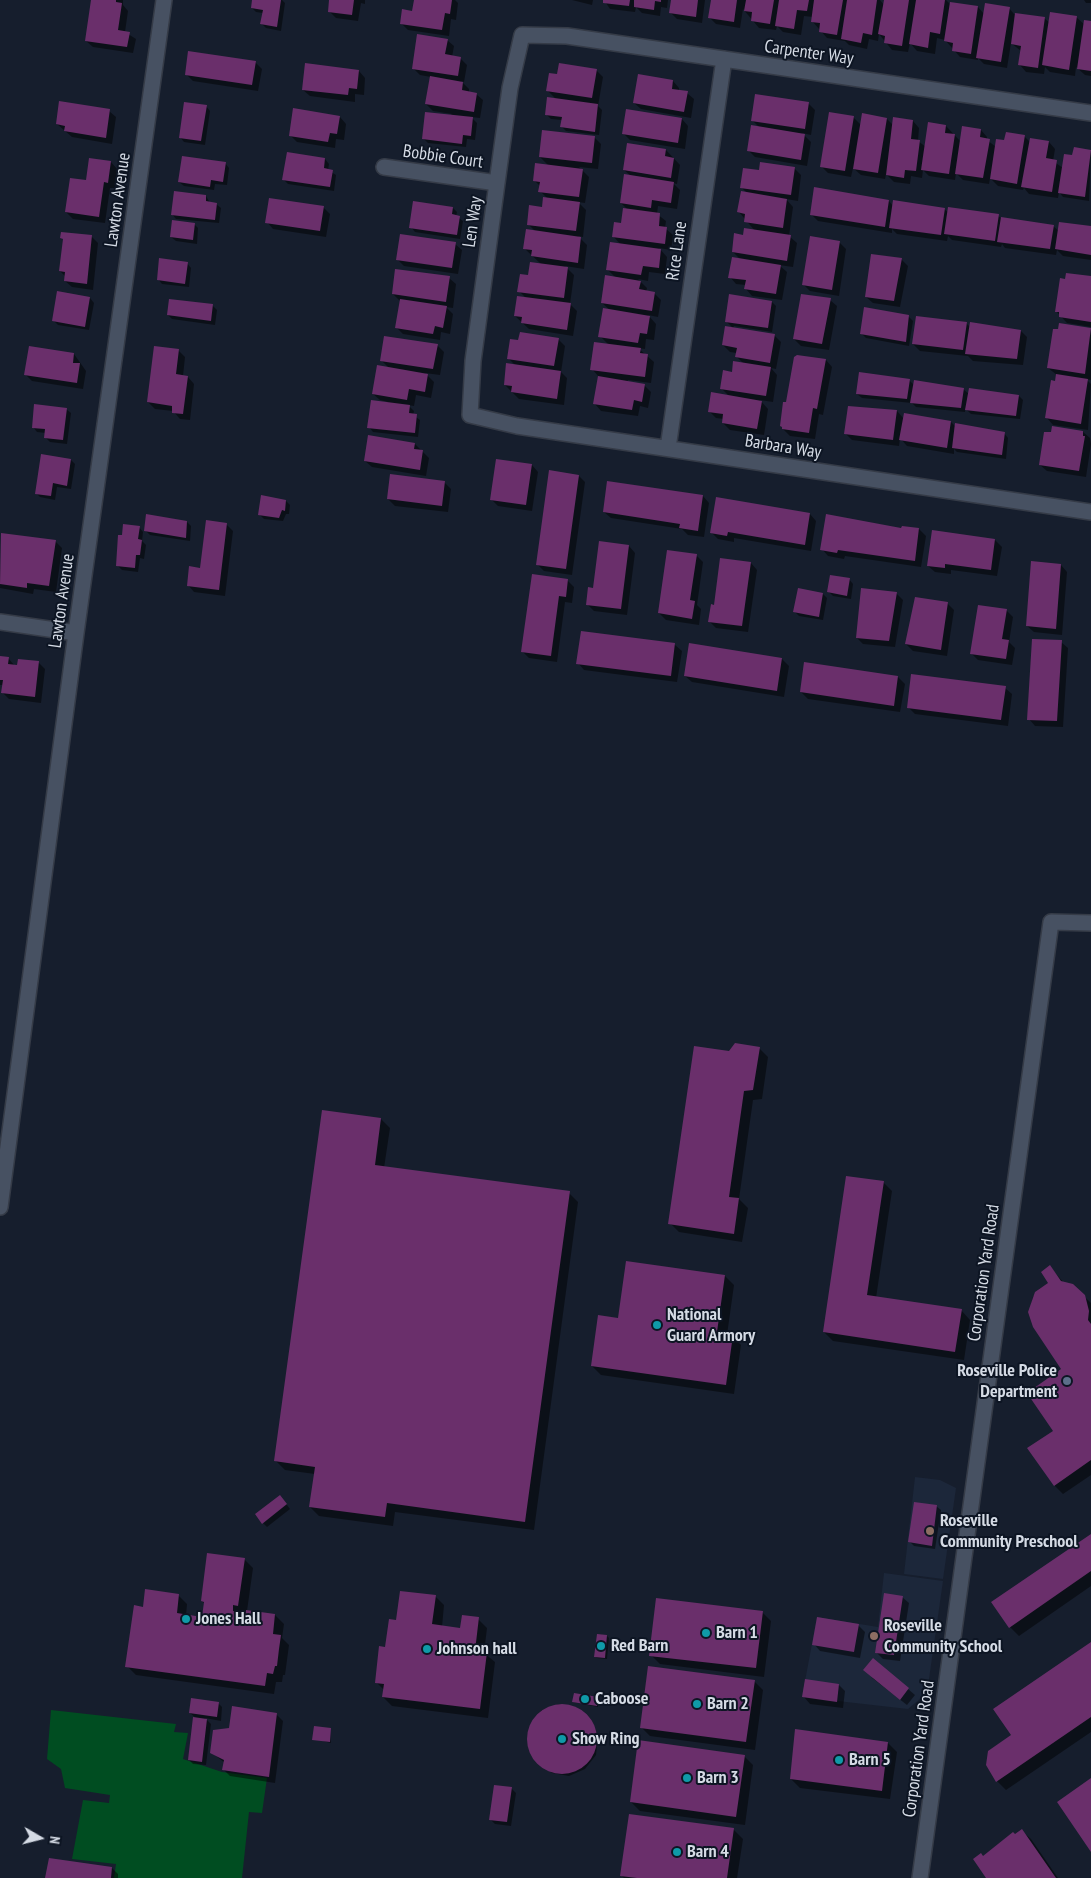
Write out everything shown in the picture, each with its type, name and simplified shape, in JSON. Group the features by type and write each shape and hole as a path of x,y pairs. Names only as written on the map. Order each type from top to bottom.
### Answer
{"street":[{"name":"Lawton Avenue","path":"0,1207 76,633 164,0"},
{"name":"Carpenter Way","path":"522,36 567,36 1091,113"},
{"name":"Len Way","path":"470,415 473,361 510,88 522,36"},
{"name":"Rice Lane","path":"668,448 724,60"},
{"name":"Bobbie Court","path":"384,167 497,184"},
{"name":"Barbara Way","path":"470,415 517,426 1091,512"},
{"path":"0,622 76,633"},
{"name":"Corporation Yard Road","path":"920,1878 1051,922 1091,923"}],"shaded area":[{"name":"Roseville Community Preschool","path":"915,1477 940,1480 956,1488 943,1579 904,1574"},
{"name":"Roseville Community School","path":"884,1573 943,1581 927,1693 908,1709 802,1697 817,1617 878,1627"}],"green space":[{"path":"51,1710 176,1724 174,1732 188,1733 183,1759 222,1772 267,1778 262,1813 249,1812 242,1878 114,1878 116,1864 72,1859 83,1800 109,1803 110,1795 65,1788 61,1769 47,1759"}],"building":[{"path":"91,0 116,0 116,2 122,3 118,30 130,32 127,47 85,41"},
{"path":"252,0 281,0 277,27 260,24 263,10 251,8"},
{"path":"329,0 354,0 352,15 328,12"},
{"path":"414,0 452,0 450,14 445,13 442,30 400,24 402,9 412,11"},
{"path":"603,0 630,0 629,6 603,3"},
{"path":"634,0 661,0 661,2 655,1 654,10 634,7"},
{"path":"671,0 698,0 696,17 669,13"},
{"path":"711,0 737,0 734,22 708,18"},
{"path":"746,0 774,0 770,24 751,21 752,12 744,11"},
{"path":"779,0 809,0 807,11 797,10 794,29 775,26"},
{"path":"814,0 843,0 837,35 819,32 820,23 811,22"},
{"path":"847,0 877,0 872,35 863,33 861,43 841,39"},
{"path":"884,0 909,0 902,46 884,43 885,36 878,34"},
{"path":"916,0 945,0 940,34 930,32 928,48 909,44"},
{"path":"950,2 978,6 971,54 952,51 953,43 944,41"},
{"path":"985,3 1010,7 1001,62 976,58"},
{"path":"1050,12 1077,16 1069,70 1042,65"},
{"path":"1015,13 1045,17 1038,68 1018,65 1021,46 1011,44"},
{"path":"1084,20 1091,21 1091,71 1077,69"},
{"path":"417,34 448,39 445,54 461,57 458,76 412,69"},
{"path":"188,51 256,61 252,85 185,75"},
{"path":"305,63 359,70 357,89 349,88 348,95 302,90"},
{"path":"559,63 597,69 592,98 546,91 549,73 557,74"},
{"path":"638,74 673,80 672,89 688,91 684,112 633,103"},
{"path":"430,76 463,82 462,90 477,93 474,112 425,104"},
{"path":"755,94 809,102 805,129 751,121"},
{"path":"547,97 598,104 595,132 560,127 562,117 545,115"},
{"path":"59,101 110,109 106,138 64,131 65,126 56,124"},
{"path":"184,102 207,105 201,141 179,138"},
{"path":"293,108 340,116 337,134 330,133 328,142 289,136"},
{"path":"626,109 682,118 678,143 622,134"},
{"path":"425,112 473,117 471,136 463,135 462,144 422,139"},
{"path":"829,112 854,116 845,171 820,167"},
{"path":"862,113 887,118 878,173 853,169"},
{"path":"893,117 913,120 911,139 920,140 916,171 905,170 904,178 886,175"},
{"path":"928,122 946,125 945,133 955,134 949,174 921,170"},
{"path":"751,125 805,134 801,160 747,151"},
{"path":"962,126 981,129 980,137 990,139 983,178 955,174"},
{"path":"542,130 595,136 592,163 539,157"},
{"path":"1006,132 1025,135 1017,184 990,179 996,139 1004,140"},
{"path":"1030,138 1049,141 1046,158 1057,160 1052,192 1021,187"},
{"path":"627,143 666,149 665,156 674,158 671,178 623,170"},
{"path":"1074,147 1091,150 1085,197 1058,193 1064,154 1072,155"},
{"path":"287,152 325,158 324,168 333,170 330,187 282,180"},
{"path":"182,156 226,162 223,182 211,180 210,187 178,182"},
{"path":"89,158 111,161 108,183 104,182 99,217 65,212 70,178 86,180"},
{"path":"760,162 795,167 791,195 740,188 743,168 759,170"},
{"path":"535,163 583,169 579,197 538,192 540,182 533,181"},
{"path":"624,174 674,182 671,203 652,200 651,208 620,203"},
{"path":"814,187 889,200 885,227 810,215"},
{"path":"174,191 206,195 206,201 217,203 215,220 171,215"},
{"path":"741,191 787,199 783,228 744,222 745,214 737,212"},
{"path":"543,197 580,202 576,231 527,225 529,205 542,207"},
{"path":"269,198 324,206 320,231 265,223"},
{"path":"893,200 945,208 941,235 889,228"},
{"path":"413,201 453,207 452,214 460,216 457,235 409,228"},
{"path":"948,207 999,214 995,241 944,234"},
{"path":"623,208 660,213 659,226 667,227 665,244 612,237 614,222 621,223"},
{"path":"1001,217 1054,225 1050,249 997,242"},
{"path":"172,220 195,223 193,240 170,237"},
{"path":"1059,222 1091,226 1091,255 1055,249"},
{"path":"744,228 791,235 787,261 732,252 734,233 743,235"},
{"path":"526,229 581,237 578,263 531,256 532,250 523,249"},
{"path":"61,232 92,235 87,284 64,281 65,272 59,271 63,239 60,238"},
{"path":"400,234 456,242 452,268 396,260"},
{"path":"810,236 840,241 832,290 802,285"},
{"path":"610,242 661,249 659,268 643,266 641,275 606,270"},
{"path":"871,254 902,258 894,301 865,297"},
{"path":"732,257 781,265 776,294 744,289 746,280 728,278"},
{"path":"159,258 188,262 185,284 157,280"},
{"path":"530,262 568,267 564,298 517,292 520,274 528,275"},
{"path":"395,269 450,276 446,302 392,294"},
{"path":"1066,273 1091,276 1091,322 1059,317 1059,312 1055,312 1060,278 1065,279"},
{"path":"605,275 641,281 639,289 655,292 652,311 601,303"},
{"path":"57,291 90,297 85,327 52,321"},
{"path":"729,294 772,301 768,328 725,322"},
{"path":"801,294 831,298 822,344 793,339"},
{"path":"517,296 571,303 567,330 521,323 522,317 514,316"},
{"path":"169,299 213,304 211,321 167,315"},
{"path":"400,299 447,306 443,328 435,326 433,334 395,328"},
{"path":"864,307 909,315 906,342 860,334"},
{"path":"603,308 650,316 647,334 640,333 638,343 598,337"},
{"path":"916,316 967,322 963,350 912,344"},
{"path":"970,322 1021,330 1017,359 965,354"},
{"path":"1059,323 1091,328 1085,374 1047,368 1053,329 1058,329"},
{"path":"725,326 775,334 770,363 735,357 737,348 722,345"},
{"path":"520,332 559,338 554,366 507,359 510,339 518,340"},
{"path":"384,336 438,344 433,369 380,361"},
{"path":"594,342 641,348 640,353 648,354 645,377 590,370"},
{"path":"29,346 74,353 73,363 80,363 77,383 24,375"},
{"path":"154,346 179,349 176,374 188,376 183,414 172,413 172,406 147,402"},
{"path":"797,355 826,359 817,409 813,408 809,433 782,429 780,426 783,402 786,402 794,357"},
{"path":"733,361 771,367 766,396 720,389 723,370 732,372"},
{"path":"506,363 561,371 557,399 511,392 512,386 504,385"},
{"path":"377,365 428,374 425,392 409,389 407,400 372,394"},
{"path":"859,372 910,379 907,399 856,394"},
{"path":"1056,374 1088,379 1081,424 1045,418 1051,380 1055,381"},
{"path":"598,376 645,384 642,402 634,400 632,410 593,404"},
{"path":"914,380 964,388 961,408 910,403"},
{"path":"969,388 1019,395 1016,416 965,410"},
{"path":"711,392 762,401 757,429 722,423 723,414 708,412"},
{"path":"371,400 410,405 409,413 417,414 415,433 367,428"},
{"path":"34,404 67,408 63,440 44,438 45,429 32,428"},
{"path":"848,406 897,410 893,440 844,434"},
{"path":"904,413 951,421 947,448 899,440"},
{"path":"955,423 1005,432 1002,455 952,448"},
{"path":"1052,426 1083,431 1083,436 1085,436 1079,471 1039,465 1044,432 1051,432"},
{"path":"368,435 415,443 414,449 423,450 420,470 364,461"},
{"path":"41,454 71,459 67,486 53,483 51,496 35,494"},
{"path":"496,459 532,464 526,505 490,500"},
{"path":"549,470 579,475 566,569 536,565"},
{"path":"390,474 445,481 442,506 387,499"},
{"path":"607,481 703,495 698,531 679,528 680,524 603,512"},
{"path":"261,495 286,500 285,511 282,510 279,518 258,515"},
{"path":"716,497 810,513 805,545 728,532 727,536 710,533"},
{"path":"146,514 187,521 186,538 144,531"},
{"path":"826,514 901,528 902,526 919,528 915,561 838,550 837,553 820,550"},
{"path":"206,520 227,523 219,590 187,586 189,566 200,568"},
{"path":"123,524 140,526 138,539 142,540 140,555 136,555 135,568 116,566 118,535 122,535"},
{"path":"932,530 995,539 991,570 945,564 945,568 927,566"},
{"path":"1,533 56,540 49,586 27,583 27,588 0,584"},
{"path":"599,541 629,545 621,609 586,605 588,587 593,588"},
{"path":"667,550 697,554 690,600 695,601 692,619 658,613"},
{"path":"720,558 751,562 742,626 708,622 711,604 714,605"},
{"path":"1031,561 1061,564 1056,629 1026,626"},
{"path":"532,574 568,579 566,597 559,596 551,656 521,652"},
{"path":"830,575 850,578 847,596 827,592"},
{"path":"798,588 823,593 819,617 793,612"},
{"path":"861,588 897,592 889,641 856,638"},
{"path":"915,597 948,602 941,650 905,644"},
{"path":"978,605 1007,609 1002,639 1009,640 1006,659 970,654"},
{"path":"581,631 675,643 671,676 576,664"},
{"path":"1032,639 1062,640 1057,721 1027,720"},
{"path":"689,643 782,658 777,691 684,676"},
{"path":"0,656 9,657 8,664 17,665 18,659 39,661 35,697 1,693 3,680 0,680"},
{"path":"804,662 898,676 894,706 800,692"},
{"path":"911,674 1006,686 1001,720 907,708"},
{"path":"735,1043 760,1047 753,1090 744,1091 729,1197 739,1198 734,1234 668,1224 694,1046 729,1051"},
{"path":"322,1110 381,1118 375,1165 570,1191 525,1522 387,1503 385,1517 309,1507 315,1467 274,1461"},
{"path":"846,1176 884,1181 867,1295 962,1309 955,1352 823,1332"},
{"name":"National Guard Armory","path":"626,1261 725,1275 717,1332 733,1335 726,1385 591,1366 598,1315 618,1318"},
{"name":"Roseville Police Department","path":"1050,1265 1061,1281 1073,1284 1085,1295 1089,1311 1088,1320 1091,1324 1091,1460 1054,1486 1027,1448 1053,1431 1027,1393 1061,1369 1033,1327 1028,1312 1035,1292 1048,1283 1041,1272"},
{"path":"280,1495 287,1504 262,1524 255,1514"},
{"path":"914,1502 937,1505 932,1546 908,1542"},
{"path":"1091,1534 1091,1571 1009,1628 991,1602"},
{"name":"Jones Hall","path":"207,1553 245,1558 238,1606 233,1605 233,1611 240,1612 239,1622 244,1623 246,1610 275,1614 273,1634 281,1635 277,1666 275,1666 273,1674 267,1673 265,1686 125,1667 134,1605 143,1607 145,1589 179,1594 177,1613 202,1617 204,1602 201,1601"},
{"name":"Johnson hall","path":"400,1591 436,1595 432,1624 460,1628 462,1615 479,1617 475,1651 487,1652 480,1709 382,1697 384,1684 375,1683 379,1646 385,1647 389,1619 396,1620"},
{"path":"884,1593 903,1596 894,1655 875,1653"},
{"name":"Barn 1","path":"656,1598 763,1611 756,1668 649,1656"},
{"path":"817,1617 859,1624 854,1652 812,1645"},
{"name":"Red Barn","path":"597,1634 607,1635 605,1658 594,1657"},
{"path":"1091,1642 1091,1717 996,1782 986,1765 988,1751 1011,1735 993,1709"},
{"path":"873,1658 909,1688 900,1700 863,1670"},
{"name":"Barn 2","path":"648,1666 755,1680 746,1742 640,1728"},
{"path":"805,1679 839,1684 837,1702 802,1697"},
{"name":"Caboose","path":"574,1693 598,1697 597,1706 572,1702"},
{"path":"191,1698 219,1702 217,1717 189,1713"},
{"name":"Show Ring","path":"562,1704 575,1707 587,1714 594,1726 597,1739 594,1752 587,1764 575,1771 562,1774 549,1771 537,1764 530,1752 527,1739 530,1726 537,1714 549,1707"},
{"path":"232,1706 277,1713 269,1777 222,1770 224,1760 210,1753 213,1730 229,1728"},
{"path":"193,1717 207,1719 202,1762 188,1760"},
{"path":"314,1726 331,1728 330,1742 312,1740"},
{"name":"Barn 5","path":"795,1729 888,1742 882,1791 790,1779"},
{"name":"Barn 3","path":"638,1740 745,1755 736,1817 630,1802"},
{"path":"1091,1778 1091,1852 1057,1802"},
{"path":"494,1785 512,1787 507,1822 489,1820"},
{"name":"Barn 4","path":"629,1814 734,1828 727,1878 637,1878 620,1876"},
{"path":"1022,1829 1056,1878 986,1878 973,1859 981,1853 983,1856 1013,1832 1015,1834"},
{"path":"49,1858 112,1867 111,1878 45,1878"}],"place":[{"name":"National Guard Armory","path":"657,1325"},
{"name":"Roseville Police Department","path":"1067,1381"},
{"name":"Roseville Community Preschool","path":"930,1531"},
{"name":"Jones Hall","path":"186,1619"},
{"name":"Barn 1","path":"706,1633"},
{"name":"Roseville Community School","path":"874,1636"},
{"name":"Red Barn","path":"601,1646"},
{"name":"Johnson hall","path":"427,1649"},
{"name":"Caboose","path":"585,1699"},
{"name":"Barn 2","path":"697,1704"},
{"name":"Show Ring","path":"562,1739"},
{"name":"Barn 5","path":"839,1760"},
{"name":"Barn 3","path":"687,1778"},
{"name":"Barn 4","path":"677,1852"}]}
